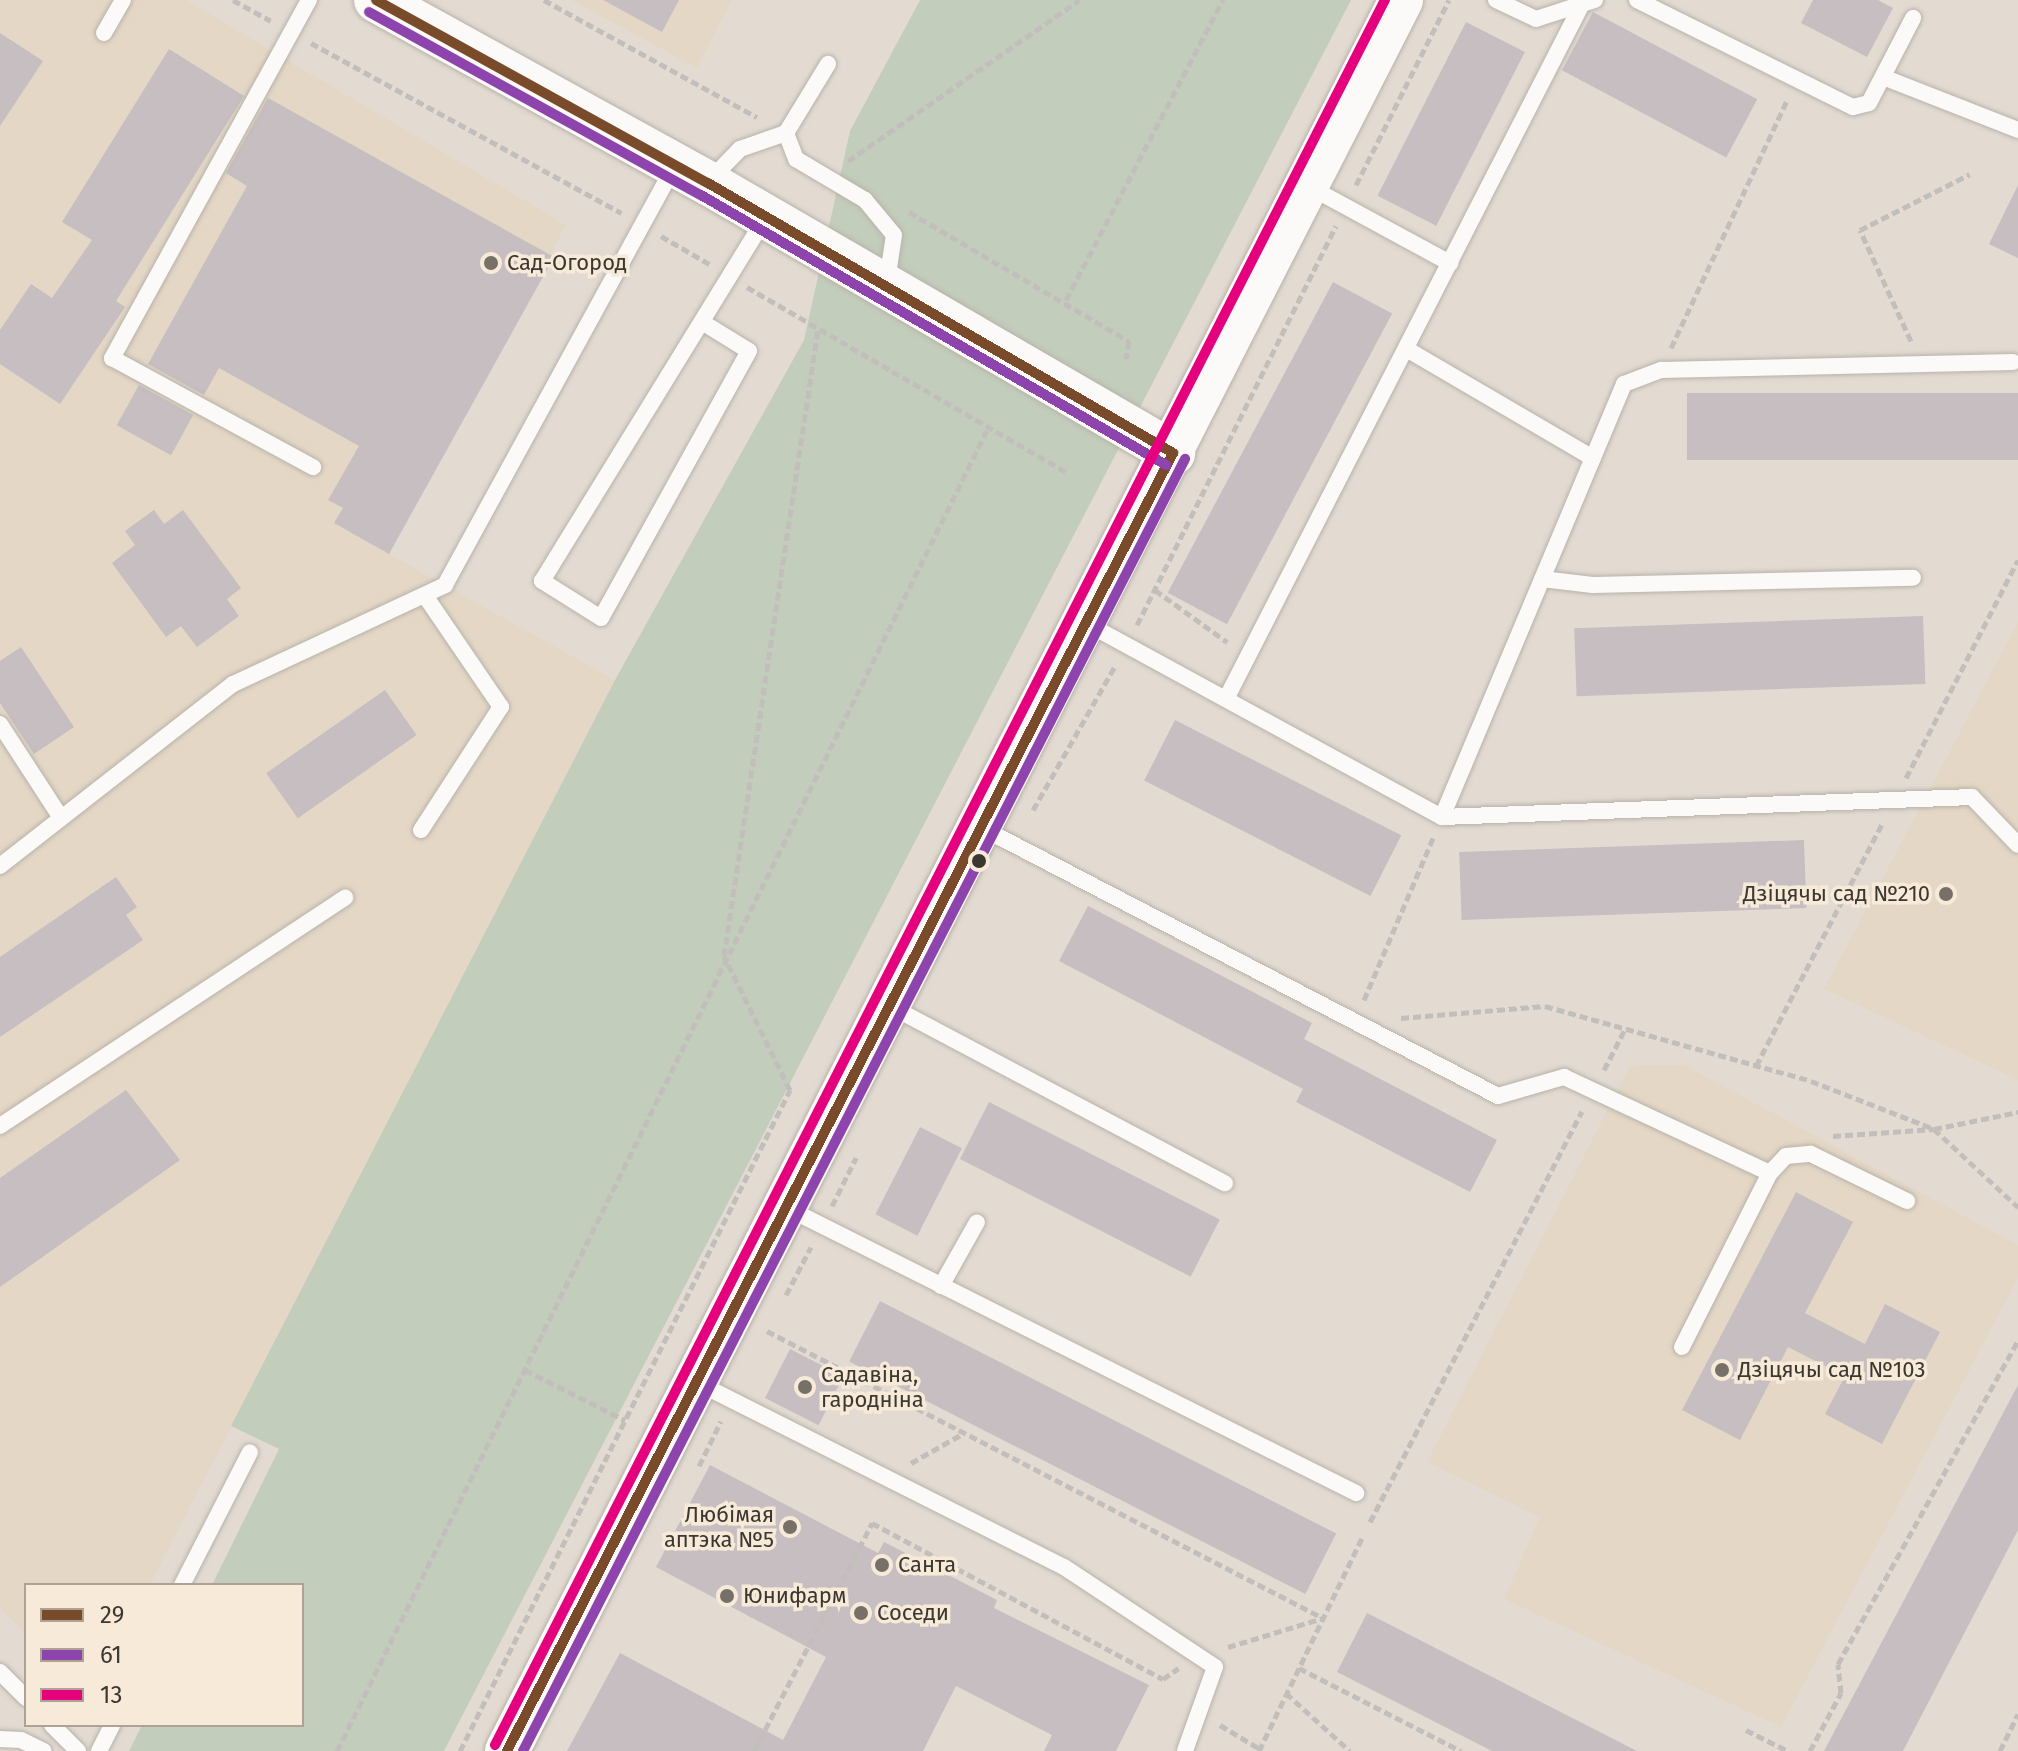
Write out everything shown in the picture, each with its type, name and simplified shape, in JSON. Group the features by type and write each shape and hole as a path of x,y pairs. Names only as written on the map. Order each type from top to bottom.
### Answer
{"main road":[{"path":"376,0 691,174 885,291 1173,453"},
{"path":"507,1751 712,1391 784,1207 887,1004 996,835 1084,622 1173,453 1401,0"}],"lane":[{"path":"104,33 123,0"},
{"path":"309,0 112,358 313,467"},
{"path":"1496,0 1536,19 1587,1"},
{"path":"1637,0 1853,107 1869,103 1913,18"},
{"path":"1226,699 1587,1"},
{"path":"0,866 233,684 426,597 445,585 691,174 740,149 786,133 828,64"},
{"path":"1883,77 2018,130"},
{"path":"786,133 796,159 865,200 894,235 885,291"},
{"path":"1308,186 1450,263"},
{"path":"702,322 749,351 601,618 542,581 766,218"},
{"path":"1408,350 1593,458"},
{"path":"1442,817 1624,384 1661,370 2013,362"},
{"path":"1542,579 1593,585 1913,578"},
{"path":"421,830 501,707 426,597"},
{"path":"1084,622 1442,817 1972,797 2018,845"},
{"path":"0,724 61,818"},
{"path":"996,835 1498,1096 1564,1077 1770,1173"},
{"path":"0,1126 345,898"},
{"path":"887,1004 1225,1183"},
{"path":"1682,1347 1770,1173 1786,1156 1811,1154 1907,1201"},
{"path":"784,1207 1356,1493"},
{"path":"941,1286 977,1222"},
{"path":"712,1391 1064,1567 1215,1667 1185,1751"},
{"path":"183,1583 250,1452"},
{"path":"0,1672 24,1696"},
{"path":"54,1727 78,1751"},
{"path":"99,1751 111,1727"},
{"path":"0,1739 21,1740 44,1751"}],"path":[{"path":"845,163 1080,0"},
{"path":"1066,301 1223,0"},
{"path":"996,835 1128,645 1449,0"},
{"path":"1661,370 1796,81"},
{"path":"1921,364 1860,230 1970,174"},
{"path":"460,1751 790,1090 724,956 818,329"},
{"path":"337,1751 724,956 989,426"},
{"path":"1155,589 1227,639 1226,699"},
{"path":"1442,817 1355,1021 1545,1006 1811,1081 1934,1129 2018,1207"},
{"path":"1370,1522 1625,1029"},
{"path":"1819,1137 1934,1129 2018,1112"},
{"path":"781,1305 863,1144"},
{"path":"760,1345 774,1318"},
{"path":"767,1331 1323,1618"},
{"path":"1810,1751 1841,1693 1838,1664 2018,1341"},
{"path":"525,1370 625,1420"},
{"path":"694,1475 712,1391"},
{"path":"886,1477 964,1433"},
{"path":"754,1751 872,1523 1163,1679"},
{"path":"1232,1731 1260,1750 1362,1538"},
{"path":"1197,1657 1323,1618"},
{"path":"1299,1668 1461,1751"},
{"path":"1286,1693 1350,1751"},
{"path":"2000,1751 2018,1714"},
{"path":"1746,1730 1788,1751"}],"shaded area":[{"path":"0,0 186,0 566,225 389,554 615,680 151,1583 24,1583 24,1633 0,1608"},
{"path":"571,0 732,0 697,68"},
{"name":"Дзіцячы сад №210","path":"2018,622 2018,1080 1824,989"},
{"name":"Дзіцячы сад №103","path":"1684,1065 2018,1245 2018,1278 1781,1727 1504,1599 1540,1517 1427,1462 1630,1066"}],"green space":[{"path":"920,0 1351,0 444,1751 129,1751 141,1727 304,1727 304,1583 213,1583 279,1449 231,1426 615,680 804,340 850,131"}],"building":[{"path":"603,0 679,0 662,32"},
{"path":"1813,0 1878,0 1893,8 1867,57 1801,23"},
{"path":"1593,12 1757,99 1726,158 1562,70"},
{"path":"1466,22 1525,52 1436,226 1377,196"},
{"path":"0,33 43,61 0,126"},
{"path":"169,49 244,96 116,301 125,307 60,404 0,364 0,330 31,284 52,298 92,240 62,222"},
{"path":"268,98 554,257 389,554 334,523 343,508 328,500 359,446 219,368 204,395 148,364 247,186 226,173"},
{"path":"2018,185 2018,258 1989,244"},
{"path":"1333,282 1392,313 1227,624 1168,593"},
{"path":"139,385 193,415 171,455 117,425"},
{"path":"1687,393 2018,393 2018,460 1687,460"},
{"path":"154,510 164,524 183,510 241,588 227,599 239,616 197,647 181,626 166,637 112,563 135,545 125,531"},
{"path":"1923,616 1925,684 1577,696 1574,628"},
{"path":"21,647 74,727 34,754 0,703 0,661"},
{"path":"385,690 417,735 298,818 266,773"},
{"path":"1175,720 1401,835 1370,896 1144,781"},
{"path":"1804,840 1806,908 1462,920 1459,852"},
{"path":"116,877 137,907 126,915 143,940 0,1037 0,957"},
{"path":"1088,906 1312,1023 1304,1039 1497,1140 1470,1192 1296,1102 1303,1089 1059,961"},
{"path":"126,1090 180,1160 0,1287 0,1178"},
{"path":"989,1102 1220,1220 1191,1277 960,1159"},
{"path":"920,1127 962,1148 917,1236 876,1214"},
{"path":"1796,1192 1853,1222 1805,1313 1865,1344 1885,1304 1940,1332 1882,1444 1825,1414 1845,1376 1788,1347 1740,1440 1682,1410"},
{"path":"880,1301 1336,1533 1305,1594 849,1362"},
{"name":"Садавіна, гародніна","path":"790,1349 843,1376 818,1425 765,1398"},
{"path":"2018,1385 2018,1530 1903,1751 1824,1751"},
{"path":"710,1465 878,1553 884,1542 997,1600 994,1608 1149,1685 1116,1751 1044,1751 1052,1735 956,1686 923,1751 567,1751 620,1653 783,1740 826,1657 656,1567"},
{"path":"1367,1613 1637,1751 1492,1751 1337,1672"}],"transit line":[{"name":"29","path":"376,0 708,183 1173,453"},
{"name":"13","path":"495,1745 1385,0"},
{"name":"61","path":"369,12 701,195 1166,465"},
{"name":"29","path":"507,1751 1173,453"},
{"name":"61","path":"523,1751 1185,459"}],"place":[{"name":"Сад-Огород","path":"491,263"},
{"name":"Дзіцячы сад №210","path":"1946,894"},
{"name":"Дзіцячы сад №103","path":"1722,1370"},
{"name":"Садавіна, гародніна","path":"805,1387"},
{"name":"Любімая аптэка №5","path":"790,1527"},
{"name":"Санта","path":"882,1565"},
{"name":"Юнифарм","path":"727,1596"},
{"name":"Соседи","path":"861,1613"}]}
